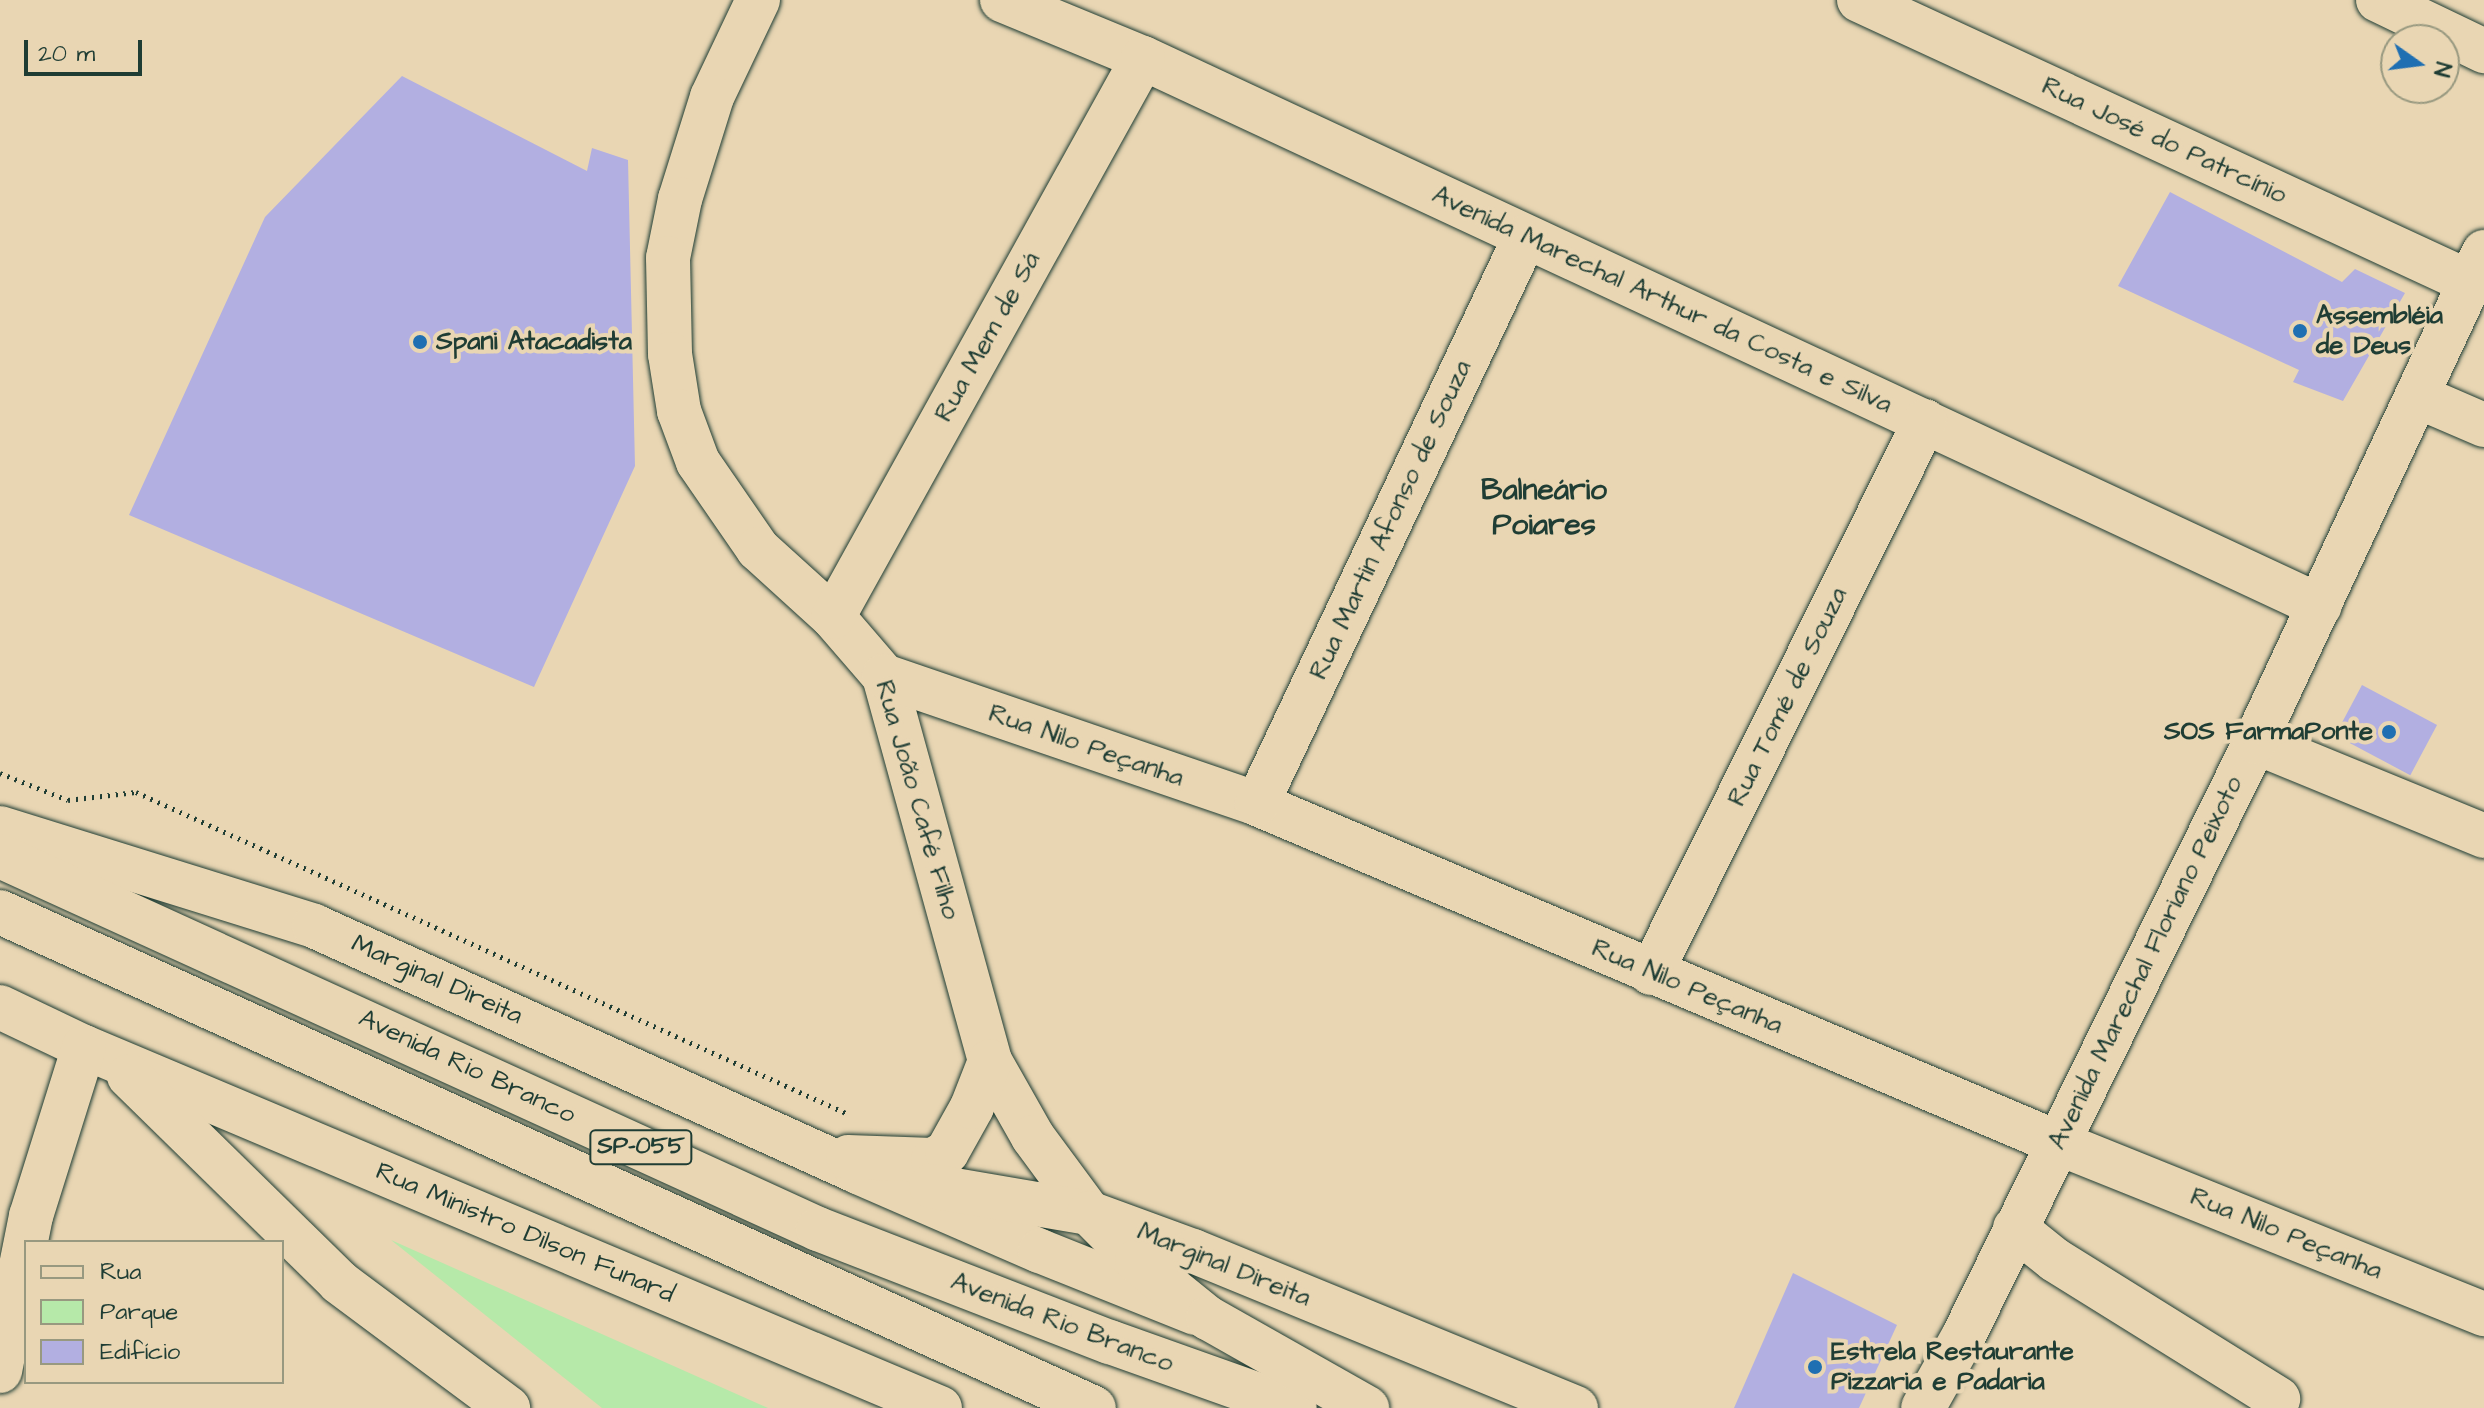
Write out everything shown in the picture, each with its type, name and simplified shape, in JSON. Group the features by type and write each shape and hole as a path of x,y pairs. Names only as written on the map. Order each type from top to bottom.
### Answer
{"street":[{"name":"Rua João Café Filho","path":"758,0 712,97 680,199 668,258 670,354 679,411 698,462 758,549 833,617 884,676 990,1061 1033,1137 1089,1213 1137,1261 1208,1318"},
{"name":"Avenida Marechal Arthur da Costa e Silva","path":"1002,0 1143,58 2320,606"},
{"name":"Rua José do Patrcínio","path":"1859,0 2477,267"},
{"path":"2378,0 2484,51"},
{"name":"Rua Mem de Sá","path":"833,617 1143,58"},
{"name":"Rua Martin Afonso de Souza","path":"1257,804 1525,237"},
{"name":"Avenida Marechal Floriano Peixoto","path":"1923,1408 1963,1337 2255,742 2419,397 2477,267"},
{"path":"2419,397 2484,425"},
{"name":"Rua Tomé de Souza","path":"1651,973 1925,421"},
{"name":"Rua Nilo Peçanha","path":"884,676 1257,804 2058,1143 2484,1314"},
{"path":"2255,742 2484,836"},
{"name":"Marginal Direita","path":"0,828 314,926 841,1164 1040,1251 1208,1318"},
{"name":"Avenida Rio Branco","path":"0,856 818,1229 1110,1342 1295,1408"},
{"name":"Avenida Rio Branco","path":"0,912 1094,1408"},
{"name":"Rua Ministro Dilson Funard","path":"0,1007 97,1052 940,1408"},
{"path":"26,1240 31,1216 97,1052 339,1282 508,1408"},
{"path":"841,1164 933,1160 947,1152 955,1141 990,1061"},
{"name":"Marginal Direita","path":"841,1164 1089,1213 1193,1251 1576,1408"},
{"path":"2015,1228 2055,1260 2278,1399"},
{"path":"0,1371 24,1251"},
{"path":"1208,1318 1367,1408"}],"green space":[{"path":"391,1240 768,1408 602,1408"}],"building":[{"name":"Spani Atacadista","path":"402,76 587,171 592,148 628,160 635,466 534,687 129,515 265,217"},
{"name":"Assembléia de Deus","path":"2170,192 2342,282 2355,269 2405,293 2343,401 2293,382 2299,370 2118,286"},
{"name":"SOS FarmaPonte","path":"2362,685 2437,725 2410,775 2335,735"},
{"name":"Estrela Restaurante Pizzaria e Padaria","path":"1793,1273 1897,1325 1859,1408 1734,1408"}],"place":[{"name":"Assembléia de Deus","path":"2300,331"},
{"name":"Spani Atacadista","path":"420,342"},
{"name":"SOS FarmaPonte","path":"2389,732"},
{"name":"Estrela Restaurante Pizzaria e Padaria","path":"1815,1367"}],"district":[{"name":"Balneário Poiares","path":"1544,507"}]}
